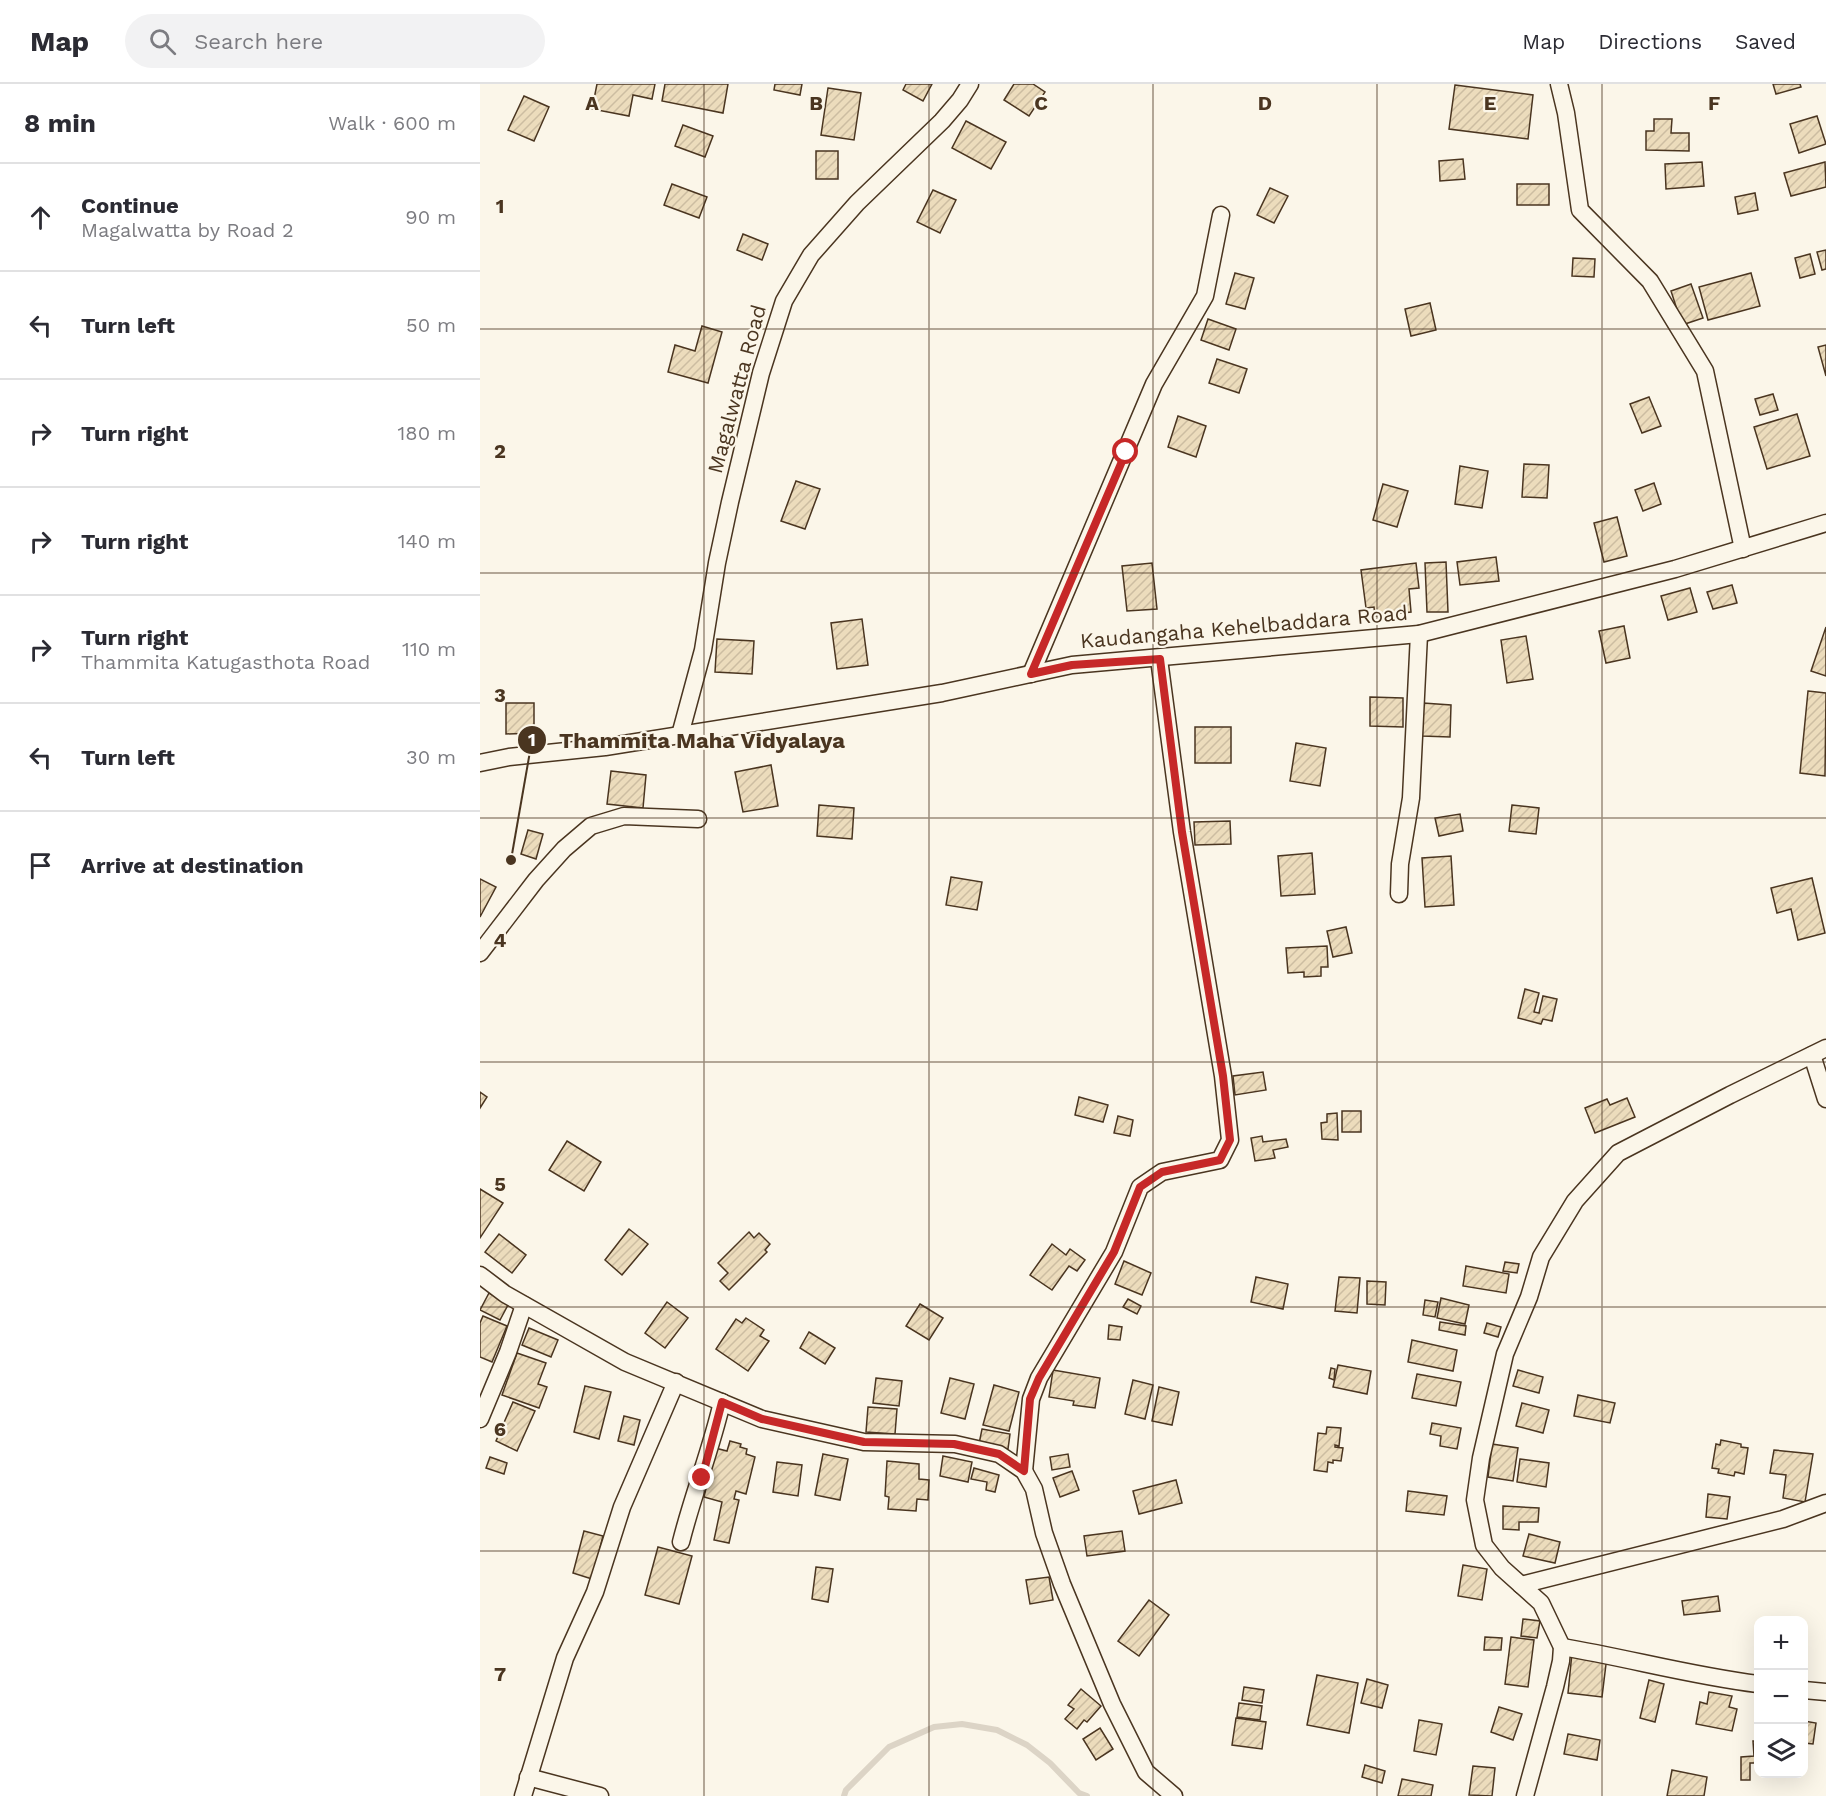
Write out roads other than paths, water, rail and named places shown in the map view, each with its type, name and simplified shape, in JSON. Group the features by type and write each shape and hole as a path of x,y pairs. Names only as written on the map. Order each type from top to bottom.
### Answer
{"street":[{"name":"Magalwatta Road","path":"680,735 703,650 717,563 730,502 761,373 784,302 811,255 857,204 942,121 970,84"},
{"path":"1559,84 1580,210 1650,281 1704,371 1743,549"},
{"path":"1031,674 1154,384 1205,296 1221,215"},
{"name":"Kaudangaha Kehelbaddara Road","path":"480,763 509,757 605,747 942,693 1072,665 1160,659 1419,634 1675,569 1826,523"},
{"path":"1400,894 1401,864 1411,798 1419,634"},
{"path":"1024,1471 1030,1399 1039,1378 1114,1252 1140,1187 1162,1172 1220,1160 1230,1140 1223,1076 1182,832 1160,659"},
{"path":"480,953 536,880 564,849 591,826 624,816 698,819"},
{"path":"1525,1796 1555,1687 1562,1647 1541,1603 1502,1568 1484,1545 1475,1500 1481,1458 1504,1354 1529,1298 1541,1257 1575,1201 1618,1153 1819,1052 1826,1099"},
{"path":"480,1275 524,1305 625,1362 762,1419 864,1442 954,1444 999,1454 1024,1471 1034,1489 1044,1533 1065,1593 1112,1704 1146,1772 1174,1796"},
{"path":"480,1419 508,1352 524,1305"},
{"path":"523,1796 565,1658 596,1592 622,1507 676,1382"},
{"path":"681,1542 714,1437 722,1402"},
{"path":"1521,1585 1783,1519 1826,1503"},
{"path":"1562,1647 1604,1654 1699,1676 1754,1683"},
{"path":"1808,1690 1826,1692"},
{"path":"528,1776 600,1796"}],"waterway":[{"path":"844,1796 846,1790 889,1747 934,1727 962,1724 997,1730 1027,1745 1050,1763 1079,1793 1087,1796"}],"place":[{"name":"Thammita Maha Vidyalaya","path":"511,860"}]}
